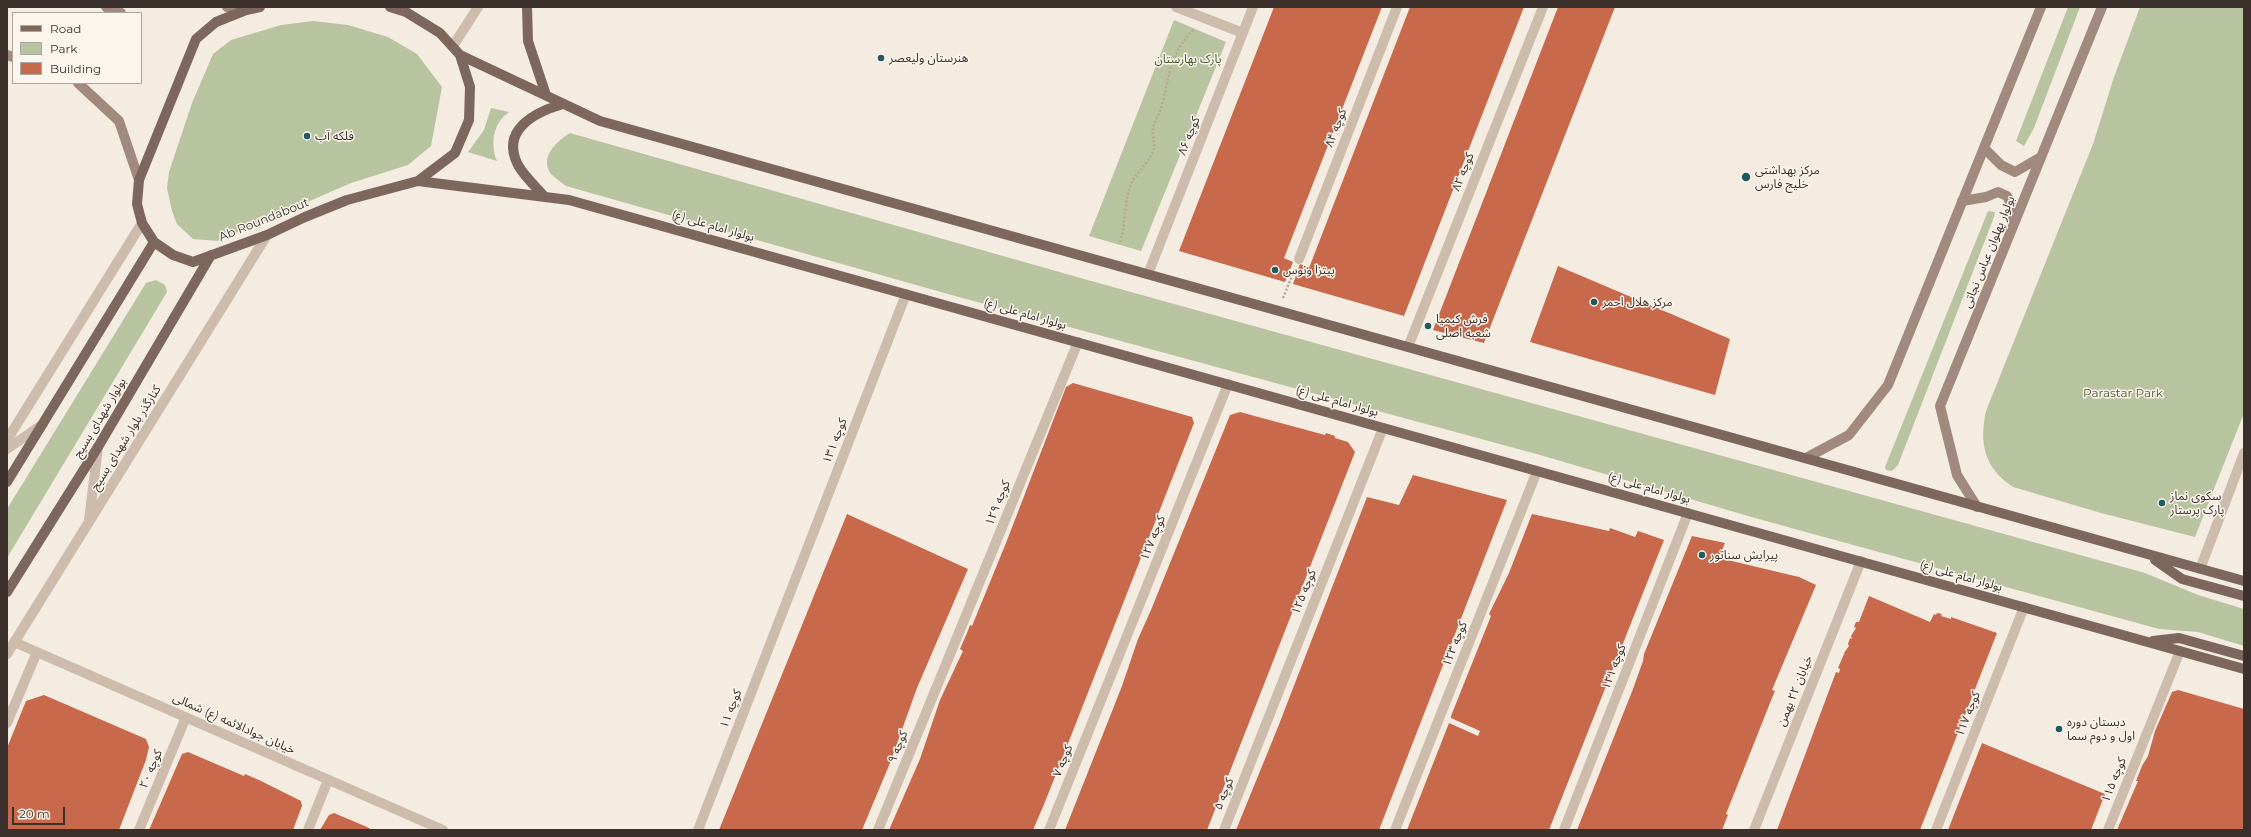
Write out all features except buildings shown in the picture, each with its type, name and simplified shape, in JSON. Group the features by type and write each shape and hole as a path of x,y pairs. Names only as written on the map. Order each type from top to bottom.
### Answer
{"main road":[{"path":"106,7 118,12"},
{"path":"227,7 246,10"},
{"name":"Ab Roundabout","path":"260,7 246,10 216,22 196,39 139,180 137,204 142,223 154,242 173,255 192,262 267,235 305,216 347,200 418,181 455,153 469,120 470,87 460,55 440,33 406,12 390,7"},
{"path":"527,7 528,41 546,95"},
{"path":"1806,458 1849,435 1888,384 2041,7"},
{"name":"بولوار پهلوان عباس نجاتی","path":"1977,507 1956,475 1940,406 2102,7"},
{"path":"460,55 600,121 2244,581"},
{"path":"79,84 119,121 139,180"},
{"path":"544,196 518,166 512,148 515,137 524,122 543,109 563,104"},
{"path":"1984,148 2000,166 2015,172 2041,157"},
{"name":"بولوار امام علی (ع)","path":"418,181 569,200 2244,669"},
{"path":"1962,201 1986,197 1998,192 2007,196 2011,204 2014,224"},
{"path":"7,482 154,242"},
{"name":"بولوار شهدای بسیج","path":"7,592 98,447 211,255"},
{"path":"2149,555 2182,579 2244,596"},
{"path":"2149,642 2179,638 2244,656"}],"street":[{"path":"452,46 478,7"},
{"path":"1176,7 1243,33"},
{"name":"کوچه ۸۶","path":"1148,274 1253,7"},
{"name":"کوچه ۸۴","path":"1299,259 1397,7"},
{"name":"کوچه ۸۲","path":"1408,347 1543,7"},
{"path":"7,440 142,223"},
{"name":"کنارگذر بلوار شهدای بسیج","path":"7,654 267,235"},
{"name":"کوچه ۱۳۱","path":"788,597 906,294"},
{"name":"کوچه ۱۲۹","path":"942,674 1078,342"},
{"name":"کوچه ۱۲۷","path":"1101,702 1228,384"},
{"path":"7,449 43,424"},
{"name":"کوچه ۱۲۵","path":"1249,767 1383,428"},
{"path":"89,522 98,447"},
{"path":"2200,569 2244,453"},
{"name":"کوچه ۱۲۳","path":"1396,828 1537,471"},
{"name":"کوچه ۱۲۱","path":"1564,830 1688,513"},
{"name":"خیابان ۲۲ بهمن","path":"1754,830 1861,562"},
{"name":"کوچه ۱۱","path":"698,830 788,597"},
{"name":"کوچه ۱۱۷","path":"1936,830 2024,607"},
{"name":"خیابان جوادالائمه (ع) شمالی","path":"14,642 443,830"},
{"name":"کوچه ۱۱۵","path":"2108,830 2180,651"},
{"path":"7,723 36,652"},
{"name":"کوچه ۹","path":"878,830 942,674"},
{"name":"کوچه ۷","path":"1050,830 1101,702"},
{"name":"کوچه ۲۰","path":"139,830 186,718"},
{"name":"کوچه ۵","path":"1224,830 1249,767"},
{"path":"308,830 328,780"}],"path":[{"path":"1120,242 1130,188 1154,150 1153,128 1164,101 1170,63 1177,48 1196,26 1201,17"},
{"path":"1278,311 1299,259"}],"green space":[{"path":"2068,7 2080,7 2034,128 2024,146 2016,141"},
{"name":"Parastar Park","path":"2140,7 2244,7 2244,413 2195,537 2101,513 2013,487 2003,480 1996,472 1986,454 1984,444 1983,434 1986,411 2093,144 2114,77"},
{"name":"پارک بهارستان","path":"1174,20 1226,42 1141,251 1089,236"},
{"name":"فلکه آب","path":"313,21 348,25 388,37 417,54 442,87 431,146 408,165 351,183 218,241 193,239 177,224 172,211 167,188 169,172 192,103 213,54 231,40 281,25"},
{"path":"491,108 509,112 499,122 494,134 494,148 497,161 468,152 484,130"},
{"path":"570,133 1084,279 2145,573 2198,595 2244,609 2244,646 2198,632 2159,629 1755,518 1540,455 948,294 566,186 551,174 547,162 551,150 560,140"},
{"path":"1988,211 1995,212 1994,217 1898,465 1892,471 1886,470 1885,467"},
{"path":"156,280 165,285 167,292 7,558 7,509 146,283"}],"place":[{"name":"هنرستان ولیعصر","path":"881,58"},
{"name":"فلکه آب","path":"307,136"},
{"name":"مرکز بهداشتی خلیج فارس","path":"1746,177"},
{"name":"پیتزا ونوس","path":"1275,270"},
{"name":"مرکز هلال احمر","path":"1594,302"},
{"name":"فرش کیمیا شعبه اصلی","path":"1428,326"},
{"name":"سکوی نماز پارک پرستار","path":"2162,503"},
{"name":"پیرایش سناتور","path":"1702,555"},
{"name":"دبستان دوره اول و دوم سما","path":"2059,729"}]}
